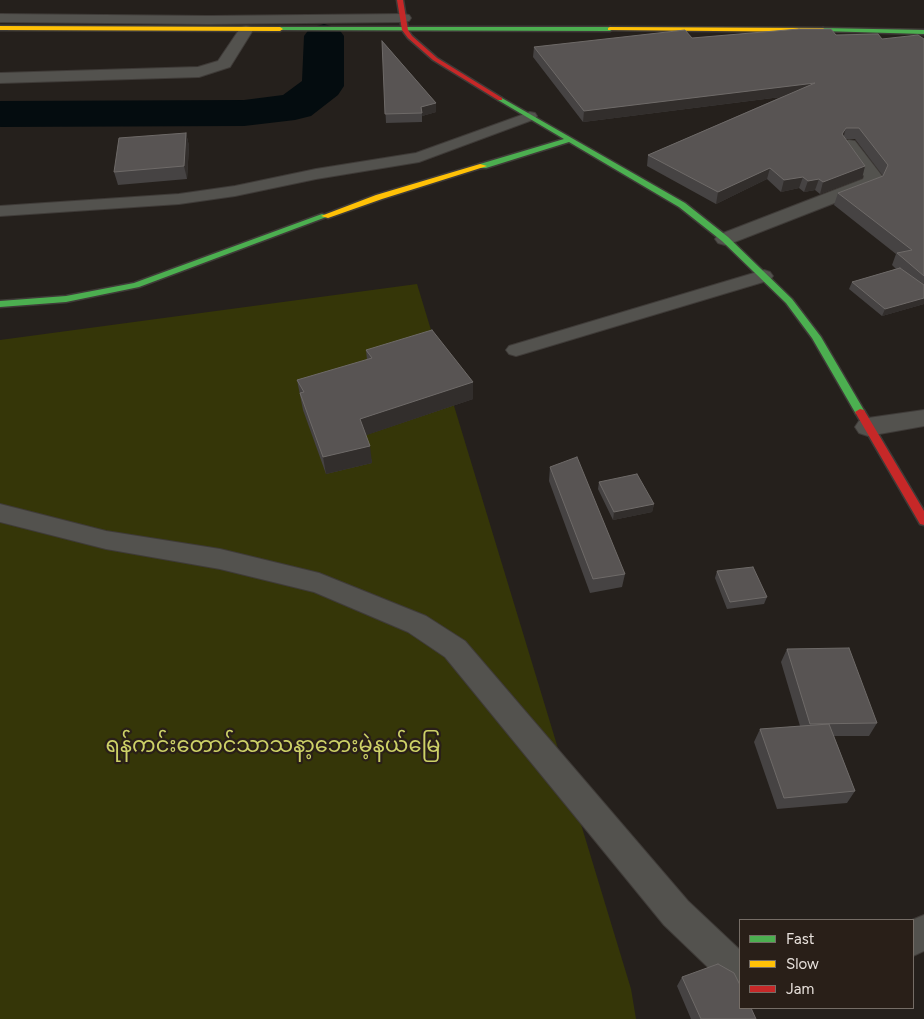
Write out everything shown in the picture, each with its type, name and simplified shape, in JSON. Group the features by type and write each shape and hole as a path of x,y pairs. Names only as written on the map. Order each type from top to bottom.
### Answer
{"street":[{"path":"400,0 410,37 435,59 569,140 682,205 725,239 764,276 789,301 816,336 924,521"},
{"path":"0,18 917,32 924,44"},
{"path":"0,28 246,30 405,24"},
{"path":"0,78 199,72 224,64 246,30"},
{"path":"0,304 66,298 136,285 379,197 569,140"},
{"path":"725,239 871,182 873,176 849,145"},
{"path":"868,427 924,418"}],"lane":[{"path":"0,211 179,199 226,193 336,170 419,157 530,116"},
{"path":"516,350 764,276"},
{"path":"0,513 106,540 220,559 318,583 417,624 454,649 518,722 583,804 676,913 726,961 739,968"}],"green space":[{"name":"ရန်ကင်းတောင်သာသနာ့ဘေးမဲ့နယ်မြေ","path":"417,284 631,989 636,1019 0,1019 0,340"}],"building":[{"path":"799,29 831,29 836,35 878,34 882,39 918,35 924,39 924,276 897,253 912,250 838,193 883,176 888,165 859,128 846,128 842,134 865,166 823,182 819,179 808,181 803,177 784,180 770,168 718,192 648,155 815,83 584,111 534,47 685,30 692,38"},
{"path":"382,41 436,103 421,107 422,113 385,114"},
{"path":"186,133 184,166 114,172 119,138"},
{"path":"900,268 924,285 924,298 885,309 852,282"},
{"path":"432,330 473,382 360,419 370,446 323,457 300,393 304,392 297,380 372,358 366,350"},
{"path":"577,457 625,574 593,579 550,467"},
{"path":"637,474 654,504 614,512 599,482"},
{"path":"753,567 767,597 730,602 717,571"},
{"path":"849,648 877,723 810,724 787,649"},
{"path":"829,724 855,791 784,798 760,729"},
{"path":"718,964 734,973 739,983 739,1009 751,1009 756,1019 701,1019 682,977"}],"waterway":[{"path":"0,114 244,113 295,107 323,86 324,36"}],"traffic: fast":[{"path":"280,29 610,29"},
{"path":"823,30 924,32"},
{"path":"500,99 682,205 725,239 789,301 816,337 860,412"},
{"path":"483,166 569,140"},
{"path":"0,304 66,299 136,285 325,216"}],"traffic: slow":[{"path":"0,28 280,29"},
{"path":"610,29 823,30"},
{"path":"325,216 379,197 483,166"}],"traffic: jam":[{"path":"400,0 405,30 410,37 435,59 500,99"},
{"path":"860,412 924,521"}]}
